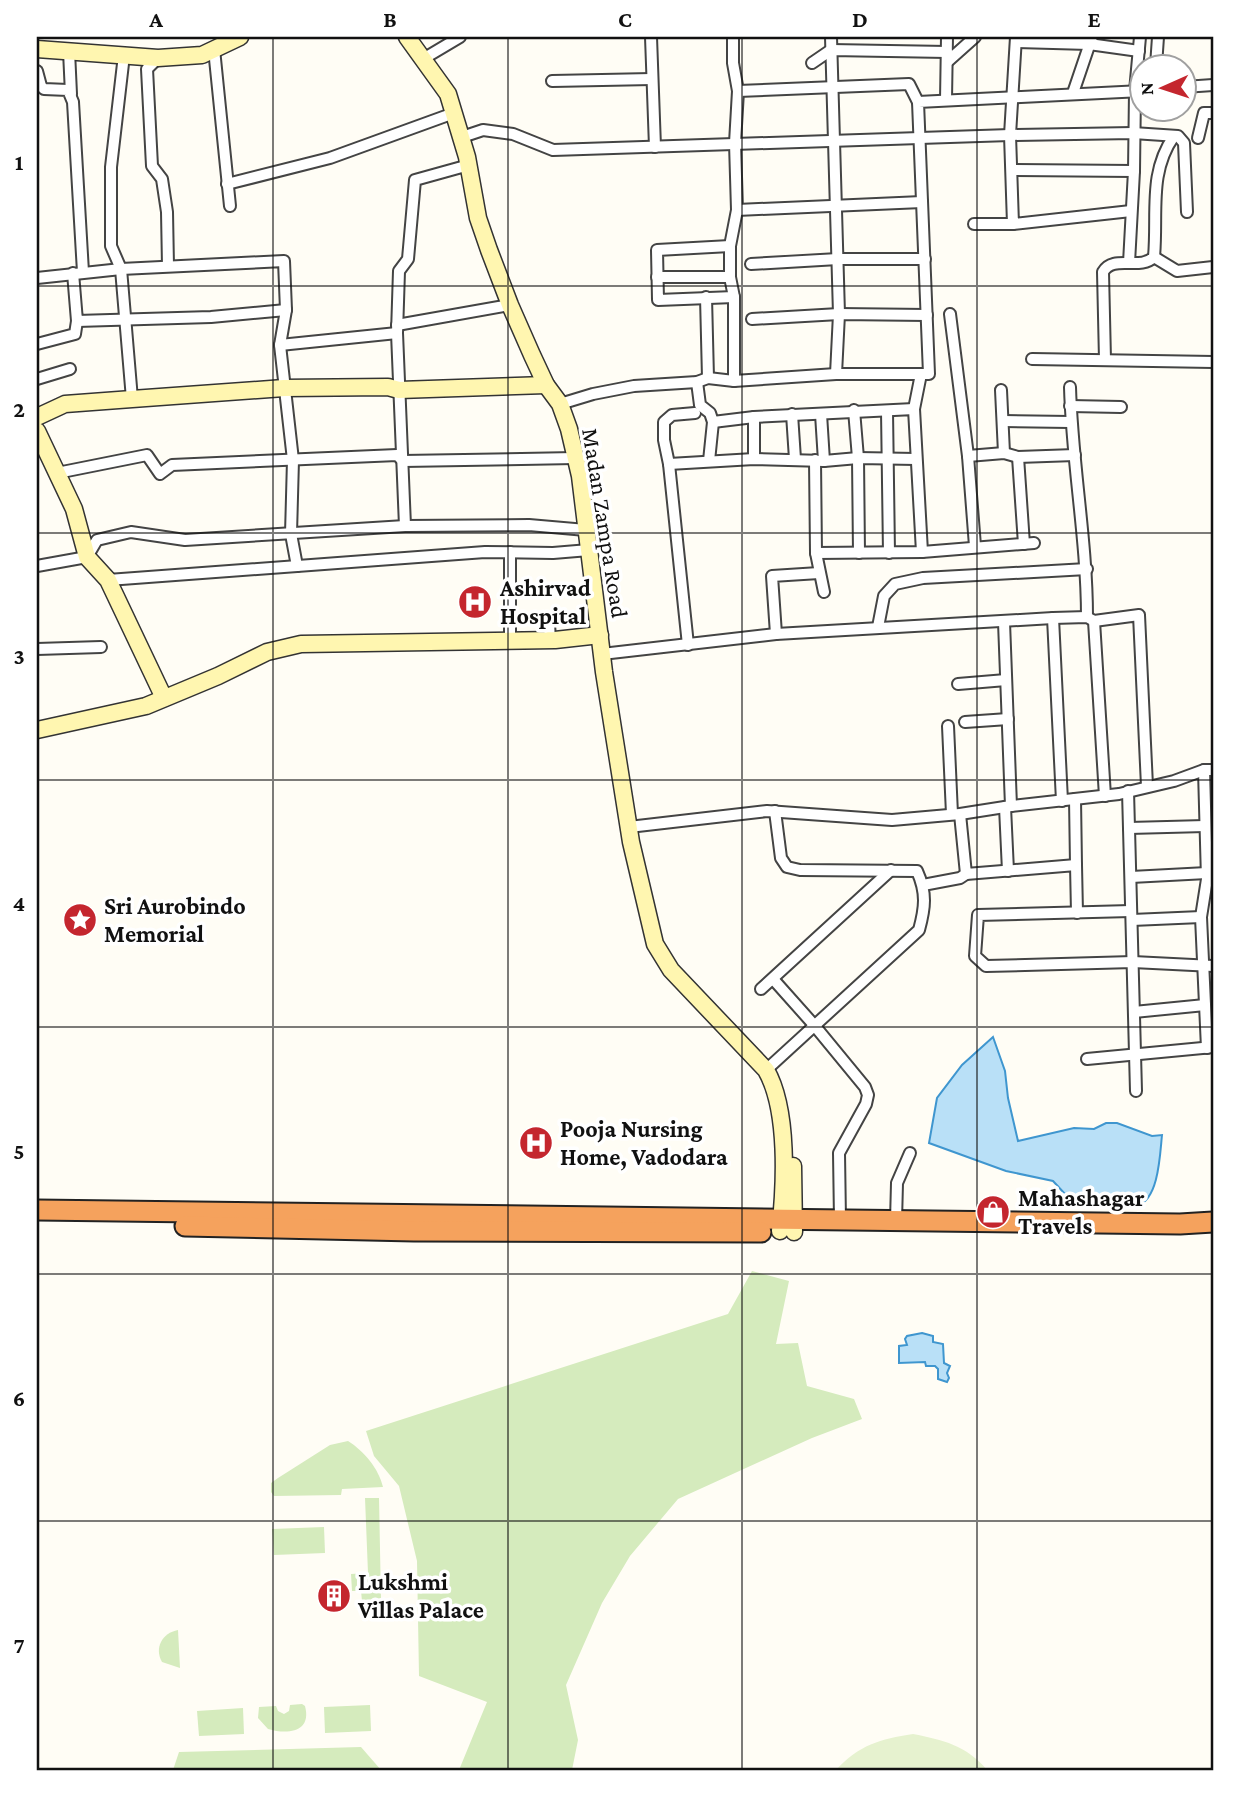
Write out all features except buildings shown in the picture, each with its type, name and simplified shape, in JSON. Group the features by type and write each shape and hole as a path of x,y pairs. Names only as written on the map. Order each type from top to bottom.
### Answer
{"highway":[{"path":"37,1210 788,1225 1048,1235 1213,1233"},
{"path":"37,1224 414,1231 788,1225 840,1220 1180,1224 1213,1222"}],"street":[{"path":"37,49 158,58 202,55 240,37"},
{"name":"Madan Zampa Road","path":"407,37 448,94 462,137 478,218 510,305 545,385 560,404 569,429 629,827 655,944 671,970 769,1067 779,1110 788,1225"},
{"path":"424,59 460,37"},
{"path":"651,37 655,147"},
{"path":"733,37 733,63 738,90 735,144 737,210 730,246 730,277 734,297 733,381"},
{"path":"831,37 839,314 836,374"},
{"path":"946,100 947,37"},
{"path":"812,63 831,50 947,57 975,37"},
{"path":"1013,223 1010,135 1017,39 1091,40 1139,51 1140,37"},
{"path":"1073,93 1091,40"},
{"path":"214,49 230,206"},
{"path":"37,344 75,334 77,321 78,273 69,51"},
{"path":"124,55 111,167 111,246 121,269 132,399"},
{"path":"158,58 147,69 152,166 162,179 167,212 168,266"},
{"path":"37,71 41,90 64,90 71,94"},
{"path":"552,81 653,79"},
{"path":"560,404 634,386 703,380 733,381 836,374 929,374 918,102 909,84 738,90"},
{"path":"918,102 1128,91"},
{"path":"228,184 330,158 454,113"},
{"path":"1198,138 1204,113 1213,113"},
{"path":"1129,263 1134,122"},
{"path":"462,137 483,130 513,134 552,149 1010,135 1133,133 1174,136 1181,138 1184,143 1187,212"},
{"path":"1154,257 1157,170 1164,150 1174,136"},
{"path":"405,526 397,329 399,271 408,259 415,180 468,165"},
{"path":"1012,170 1134,171"},
{"path":"737,210 922,202"},
{"path":"974,224 1013,223 1131,211"},
{"path":"730,246 657,250 658,300 734,297"},
{"path":"1105,360 1105,267 1111,264 1146,263 1154,257"},
{"path":"1154,257 1177,271 1213,267"},
{"path":"751,264 838,258 925,259"},
{"path":"37,278 121,269 284,261 286,310 280,345 293,460 291,534 297,566"},
{"path":"657,277 730,277"},
{"path":"706,297 703,380 699,405 710,413 713,422 709,460"},
{"path":"280,345 397,329 510,305"},
{"path":"77,321 211,317 286,310"},
{"path":"752,318 927,314"},
{"path":"950,314 968,456 975,546"},
{"path":"1032,359 1213,362"},
{"path":"37,379 70,369"},
{"path":"921,374 914,409 922,552"},
{"path":"37,417 65,404 284,388 388,387 399,390 545,385"},
{"path":"1070,387 1070,422 1087,569 1105,796"},
{"path":"1001,390 1004,453"},
{"path":"1070,406 1121,407"},
{"path":"713,422 754,416 914,409"},
{"path":"854,410 859,458 859,553"},
{"path":"887,411 889,553"},
{"path":"688,645 664,422 672,415 695,413"},
{"path":"792,414 795,459"},
{"path":"821,414 816,553 824,592"},
{"path":"754,416 754,459"},
{"path":"1003,421 1070,422"},
{"path":"37,431 74,509 87,557 108,580 164,698"},
{"path":"968,456 1004,453 1018,457 1075,455"},
{"path":"57,473 147,455 160,474 172,465 397,455 403,461 575,458"},
{"path":"816,553 922,552 1029,543 1018,457"},
{"path":"669,464 754,459 916,459"},
{"path":"37,566 87,557 97,540 131,532 185,540 405,526 529,525 586,530"},
{"path":"108,580 485,552 589,550"},
{"path":"510,552 510,641"},
{"path":"878,627 884,596 895,584 923,578 1087,569"},
{"path":"776,634 772,576 819,573"},
{"path":"602,654 776,634 1139,615 1147,786"},
{"path":"1053,618 1062,801"},
{"path":"1004,622 1008,719 1008,871"},
{"path":"37,730 146,706 267,652 301,644 510,641 549,631 600,635"},
{"path":"37,649 101,647"},
{"path":"958,684 1006,680"},
{"path":"965,722 1008,719"},
{"path":"947,726 956,814 966,874"},
{"path":"629,827 775,811 892,820 956,814 1128,792 1208,770 1209,877 1201,917 1208,966 1205,1006 1210,1047 1087,1059"},
{"path":"1128,792 1136,1091"},
{"path":"1075,799 1077,913"},
{"path":"769,1067 919,930 926,905 923,884 917,871 800,870 787,867 781,858 775,811"},
{"path":"1129,828 1208,833"},
{"path":"923,884 960,878 966,874 1076,865"},
{"path":"761,989 891,870"},
{"path":"1131,877 1209,877"},
{"path":"1201,917 1077,913 978,915 975,956 986,966 1133,962 1208,966"},
{"path":"774,979 865,1087 868,1095 866,1104 839,1153 840,1220"},
{"path":"1134,1012 1205,1006"},
{"path":"896,1221 897,1183 910,1153"}],"green space":[{"path":"752,1271 789,1281 776,1344 798,1343 807,1386 854,1399 862,1419 812,1438 678,1499 630,1556 602,1603 566,1685 578,1740 572,1770 459,1770 487,1702 419,1676 417,1561 399,1486 374,1456 366,1431 728,1314"},
{"path":"348,1441 370,1461 383,1487 342,1489 341,1495 274,1496 271,1492 271,1483 278,1478 330,1445"},
{"path":"365,1498 379,1498 381,1600 362,1601 361,1591 352,1591 351,1574 368,1573"},
{"path":"324,1527 325,1553 274,1555 272,1529"},
{"path":"178,1630 180,1668 162,1662 159,1652 164,1638"},
{"path":"290,1705 305,1706 305,1721 297,1730 283,1732 268,1729 258,1718 259,1707 276,1706 278,1711 284,1714 289,1711"},
{"path":"370,1705 371,1731 325,1733 324,1707"},
{"path":"243,1708 244,1734 199,1736 197,1711"},
{"path":"913,1734 962,1749 987,1770 836,1770 871,1744"},
{"path":"361,1747 381,1770 173,1770 179,1752"}],"water":[{"path":"993,1037 1005,1071 1018,1141 1074,1128 1094,1129 1106,1123 1117,1123 1152,1136 1162,1135 1157,1175 1145,1201 1127,1207 1088,1205 1079,1196 1065,1194 1053,1181 1006,1171 929,1143 937,1098 962,1065"},
{"path":"922,1333 933,1336 933,1342 943,1344 944,1363 950,1366 947,1382 938,1379 938,1369 935,1366 926,1366 925,1362 899,1363 899,1346 907,1345 907,1336"}],"place":[{"name":"Ashirvad Hospital","path":"475,602"},
{"name":"Sri Aurobindo Memorial","path":"80,920"},
{"name":"Pooja Nursing Home, Vadodara","path":"536,1143"},
{"name":"Mahashagar Travels","path":"993,1212"},
{"name":"Lukshmi Villas Palace","path":"334,1596"}]}
